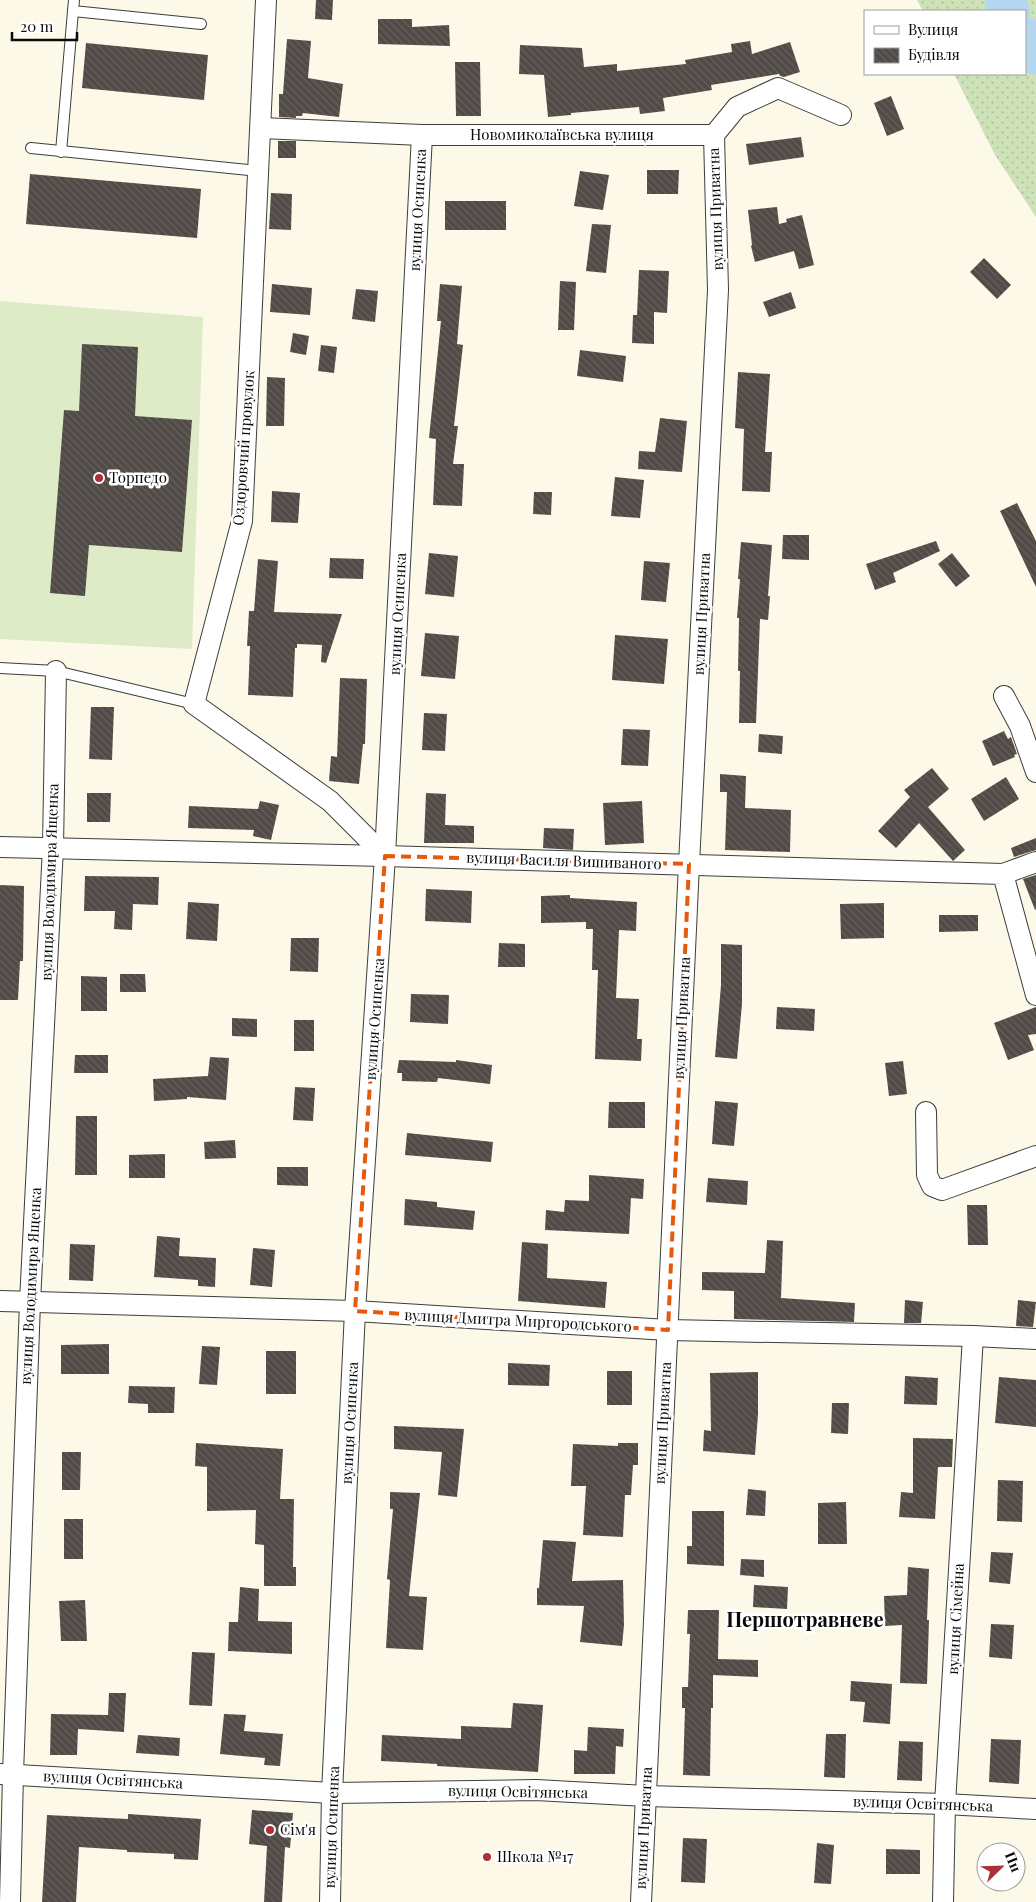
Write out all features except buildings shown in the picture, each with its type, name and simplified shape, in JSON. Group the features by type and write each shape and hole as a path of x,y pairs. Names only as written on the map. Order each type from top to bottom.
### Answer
{"street":[{"name":"Оздоровчий провулок","path":"194,704 242,521 266,0"},
{"path":"714,135 737,107 778,88 841,115"},
{"name":"Новомиколаївська вулиця","path":"261,128 422,135 714,135"},
{"name":"вулиця Осипенка","path":"330,1902 332,1793 355,1311 386,856 422,135"},
{"name":"вулиця Приватна","path":"641,1902 689,864 718,290 714,135"},
{"name":"вулиця Володимира Ященка","path":"10,1902 6,1774 53,847 56,671"},
{"path":"1004,696 1020,726 1036,772"},
{"path":"194,704 330,801 386,856"},
{"name":"вулиця Василя Вишиваного","path":"0,847 689,864 1003,874"},
{"path":"1036,862 1003,874 1036,995"},
{"path":"926,1112 927,1176 932,1186 942,1190 1036,1156"},
{"name":"вулиця Дмитра Миргородського","path":"0,1302 355,1311 668,1330 1036,1339"},
{"name":"вулиця Сімейна","path":"944,1902 945,1804 973,1336"},
{"name":"вулиця Освітянська","path":"6,1774 332,1793 536,1790 646,1796 945,1804 1036,1809"}],"lane":[{"path":"61,152 74,5 201,24"},
{"path":"31,148 259,170"},
{"path":"0,668 56,671 194,704"}],"highlighted area":[{"path":"385,856 689,864 668,1330 355,1311"}],"green space":[{"path":"917,0 1036,0 1036,217 995,155 955,75 1026,75 1026,10 922,10"},
{"name":"Торпедо","path":"0,301 203,317 192,649 0,639"}],"waterway":[{"path":"1004,0 1009,10"},
{"path":"1026,38 1036,55"}],"place":[{"name":"Торпедо","path":"99,478"},
{"name":"Сім'я","path":"270,1830"},
{"name":"Школа №17","path":"487,1857"}],"district":[{"name":"Першотравневе","path":"805,1620"}]}
